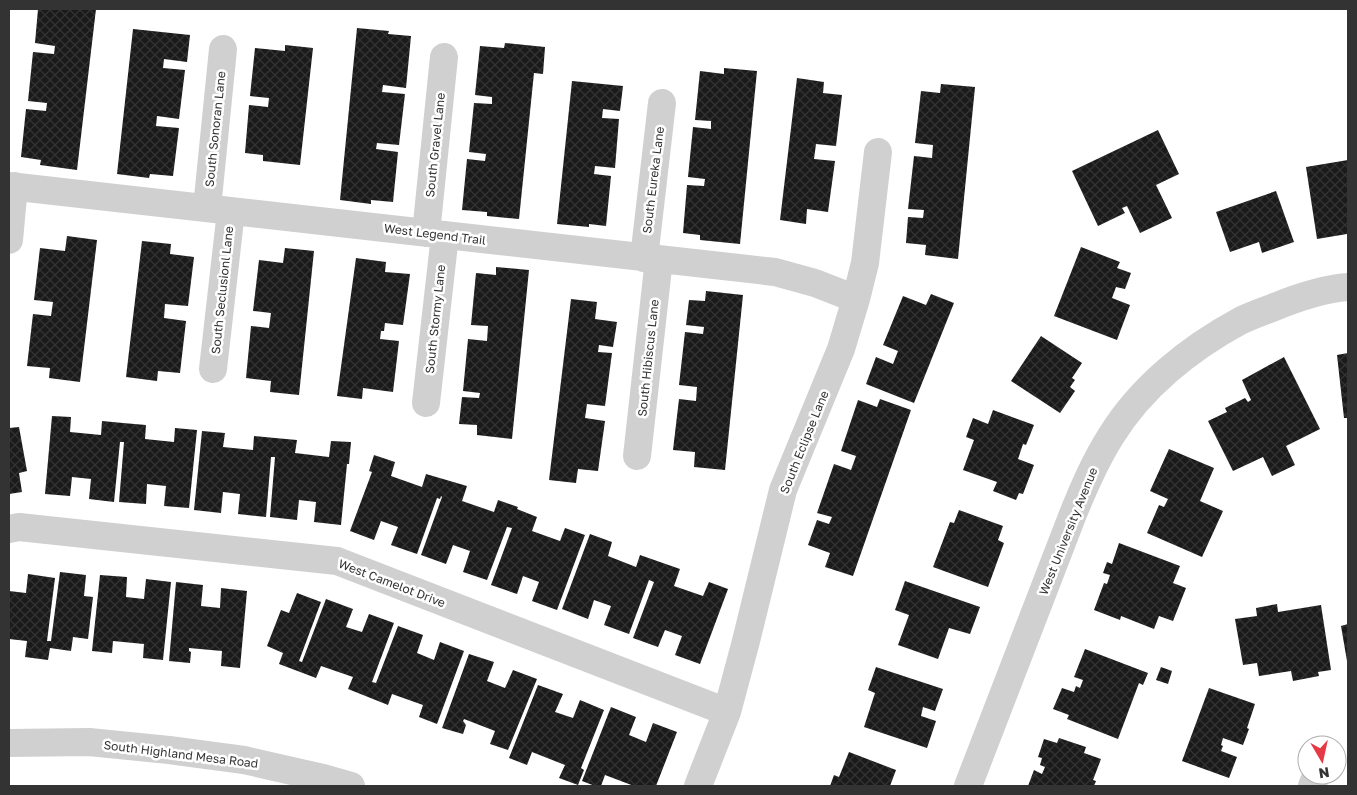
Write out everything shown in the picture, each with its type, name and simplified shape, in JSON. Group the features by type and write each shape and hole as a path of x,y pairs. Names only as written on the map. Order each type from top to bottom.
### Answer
{"street":[{"name":"South Sonoran Lane","path":"219,210 223,49"},
{"name":"South Gravel Lane","path":"435,234 444,57"},
{"name":"South Eureka Lane","path":"651,258 662,103"},
{"name":"South Eclipse Lane","path":"698,786 726,712 751,622 783,490 841,349 856,299 865,263 878,152"},
{"name":"West Legend Trail","path":"12,186 775,272 815,283 856,299"},
{"path":"9,240 12,186"},
{"name":"South Seclusionl Lane","path":"213,369 219,210"},
{"name":"South Stormy Lane","path":"426,403 435,234"},
{"name":"South Hibiscus Lane","path":"637,456 651,258"},
{"name":"West University Avenue","path":"968,786 1073,514 1089,475 1112,434 1135,404 1162,375 1199,346 1241,320 1291,300 1336,288 1348,287"},
{"name":"West Camelot Drive","path":"9,529 19,527 337,561 726,712"},
{"name":"South Highland Mesa Road","path":"9,743 88,742 169,750 244,760 351,786"}],"building":[{"path":"38,9 96,9 77,170 40,165 41,160 21,157 26,109 46,111 47,103 28,101 33,52 54,54 55,46 35,43"},
{"path":"357,28 389,31 388,34 411,36 406,88 383,85 382,92 405,94 399,145 377,143 376,149 398,152 393,202 371,200 371,204 340,200"},
{"path":"133,29 190,35 187,62 164,59 163,68 185,70 179,119 157,116 156,126 179,128 173,176 150,174 149,178 117,174"},
{"path":"505,43 545,47 543,74 534,73 519,219 487,216 487,212 462,210 467,159 485,161 486,154 469,152 474,103 492,104 492,97 475,95 480,46 504,48"},
{"path":"285,45 313,48 300,165 263,161 263,155 245,153 249,105 268,107 269,98 250,96 255,48 285,51"},
{"path":"724,68 757,71 740,244 700,240 700,235 683,233 687,185 704,186 705,179 688,177 693,127 711,129 711,121 695,120 700,71 724,74"},
{"path":"797,78 824,82 823,93 842,95 836,146 816,144 814,159 835,161 828,212 807,209 806,224 780,220"},
{"path":"572,81 623,86 620,111 603,109 602,118 619,119 615,168 595,166 594,174 611,176 606,226 589,224 589,227 557,224"},
{"path":"941,84 975,87 958,259 925,255 926,245 906,243 908,217 923,218 924,210 908,209 914,156 932,158 933,145 915,143 921,91 940,93"},
{"path":"1158,130 1179,174 1156,185 1172,218 1140,233 1127,206 1122,208 1125,213 1098,226 1072,171"},
{"path":"1348,160 1347,234 1317,239 1306,167"},
{"path":"1276,191 1294,242 1262,253 1259,242 1230,252 1216,212"},
{"path":"67,236 97,240 80,382 49,378 50,368 27,366 33,314 51,316 53,302 34,300 40,248 65,251"},
{"path":"142,241 171,244 170,254 194,257 188,306 165,304 164,318 186,321 180,373 158,371 157,381 126,377"},
{"path":"1081,247 1120,262 1117,268 1131,273 1125,289 1116,287 1112,298 1130,305 1117,340 1054,316"},
{"path":"285,248 314,251 299,395 270,392 271,381 246,378 251,326 269,328 271,313 253,311 259,260 283,263"},
{"path":"356,258 386,262 385,272 410,274 403,325 385,323 384,331 381,331 380,339 399,341 393,392 363,388 362,399 337,396"},
{"path":"496,267 529,270 512,439 477,435 477,425 459,424 462,397 479,398 480,393 463,391 468,339 487,341 488,326 471,325 476,273 496,275"},
{"path":"706,291 743,295 725,470 694,467 695,452 673,450 679,399 696,401 697,387 679,385 685,332 703,334 704,327 686,325 689,300 705,301"},
{"path":"931,294 954,303 914,403 866,384 876,357 893,364 898,351 883,345 903,296 926,305"},
{"path":"571,299 597,302 595,319 617,322 613,347 599,345 598,352 612,353 605,406 587,404 585,418 605,421 598,471 578,469 576,483 549,480"},
{"path":"1041,336 1082,363 1072,378 1075,380 1070,387 1075,391 1060,413 1011,381"},
{"path":"1348,353 1348,418 1344,418 1337,355"},
{"path":"1284,357 1320,429 1286,446 1295,465 1272,476 1263,457 1233,471 1208,421 1227,412 1225,408 1245,398 1248,402 1251,400 1242,380"},
{"path":"880,399 911,410 853,576 825,567 830,553 808,545 817,520 829,524 832,517 817,513 834,464 851,470 856,456 841,451 858,400 877,407"},
{"path":"993,410 1034,425 1026,445 1023,444 1018,459 1034,465 1023,494 1019,493 1016,500 993,491 997,482 963,470 974,440 966,437 973,418 988,424"},
{"path":"52,416 71,417 70,432 101,435 102,421 146,425 145,439 174,442 175,428 197,430 189,508 164,506 166,486 147,484 146,504 119,502 124,442 120,442 114,502 89,499 91,479 72,477 70,496 45,494"},
{"path":"19,427 27,471 19,473 22,492 9,494 9,428"},
{"path":"202,431 225,433 223,447 253,450 254,436 297,440 295,453 329,457 331,441 351,442 341,525 314,522 316,502 299,500 297,520 270,517 275,457 271,457 266,517 238,514 240,494 223,492 221,513 194,510"},
{"path":"1169,449 1214,468 1200,501 1223,511 1202,557 1147,533 1159,505 1164,507 1168,499 1150,491"},
{"path":"374,455 395,462 391,476 422,487 426,474 467,486 462,501 494,512 498,500 518,507 517,509 537,517 532,531 560,541 565,528 585,535 557,610 532,601 539,582 523,576 517,594 491,585 512,528 507,527 487,580 463,572 470,551 453,545 446,564 421,555 442,497 441,496 440,499 437,498 417,554 391,545 398,527 381,521 374,540 350,531 372,472 369,471"},
{"path":"959,510 1003,526 998,540 1004,543 988,587 933,567 950,522 954,523"},
{"path":"590,534 612,542 608,556 636,567 640,555 680,569 674,586 703,596 709,582 728,589 700,664 675,655 682,636 665,630 658,647 633,638 654,582 649,580 629,634 604,625 611,606 594,600 588,619 562,609"},
{"path":"1119,543 1180,566 1173,583 1186,588 1173,621 1159,616 1154,629 1121,616 1120,620 1094,610 1104,583 1107,584 1110,575 1103,573 1107,562 1112,564"},
{"path":"60,572 86,575 84,596 93,597 88,639 73,637 71,651 50,648 48,660 25,657 27,641 9,639 9,591 26,593 28,574 55,578 47,641 51,641"},
{"path":"100,575 127,577 126,597 144,599 146,579 171,582 163,660 143,658 144,644 113,641 112,653 92,651"},
{"path":"905,581 980,607 970,634 949,628 938,659 898,645 909,615 895,610"},
{"path":"176,582 203,585 201,606 220,608 221,588 247,591 240,668 221,666 222,651 189,648 191,652 190,663 169,661"},
{"path":"297,593 321,602 299,661 302,662 326,599 353,609 346,627 362,632 369,614 394,623 372,682 376,683 398,626 423,635 417,653 434,660 440,642 464,651 437,724 419,717 423,705 392,694 388,705 348,689 353,677 321,666 316,678 279,664 283,653 267,646 281,610 289,613"},
{"path":"1277,604 1278,612 1321,605 1331,670 1318,672 1319,676 1293,681 1291,671 1259,676 1257,663 1243,665 1235,619 1257,616 1256,608"},
{"path":"1348,624 1348,661 1347,661 1341,626"},
{"path":"1085,649 1148,673 1143,685 1139,683 1118,739 1067,719 1069,715 1053,709 1062,688 1074,692 1076,686 1080,688 1083,680 1074,677"},
{"path":"469,654 494,662 487,681 505,688 513,670 537,679 508,750 490,744 495,731 464,719 463,721 466,725 463,734 442,728"},
{"path":"876,667 943,689 935,711 923,707 921,716 936,721 927,748 864,727 875,693 868,690"},
{"path":"1161,667 1172,671 1168,684 1156,680"},
{"path":"538,685 563,694 555,712 573,718 580,700 604,710 581,768 584,770 578,785 559,778 565,765 532,752 527,765 509,758"},
{"path":"1209,688 1255,704 1243,745 1223,738 1221,751 1237,757 1229,778 1182,761"},
{"path":"611,707 636,717 629,735 646,742 653,723 677,732 656,786 634,786 605,775 601,786 595,786 582,781"},
{"path":"1059,738 1086,747 1084,753 1101,759 1093,780 1096,781 1094,786 1028,786 1034,770 1042,774 1045,767 1040,765 1042,758 1038,757 1044,739 1057,743"},
{"path":"849,752 896,770 890,786 830,786 834,775 839,777"}]}
